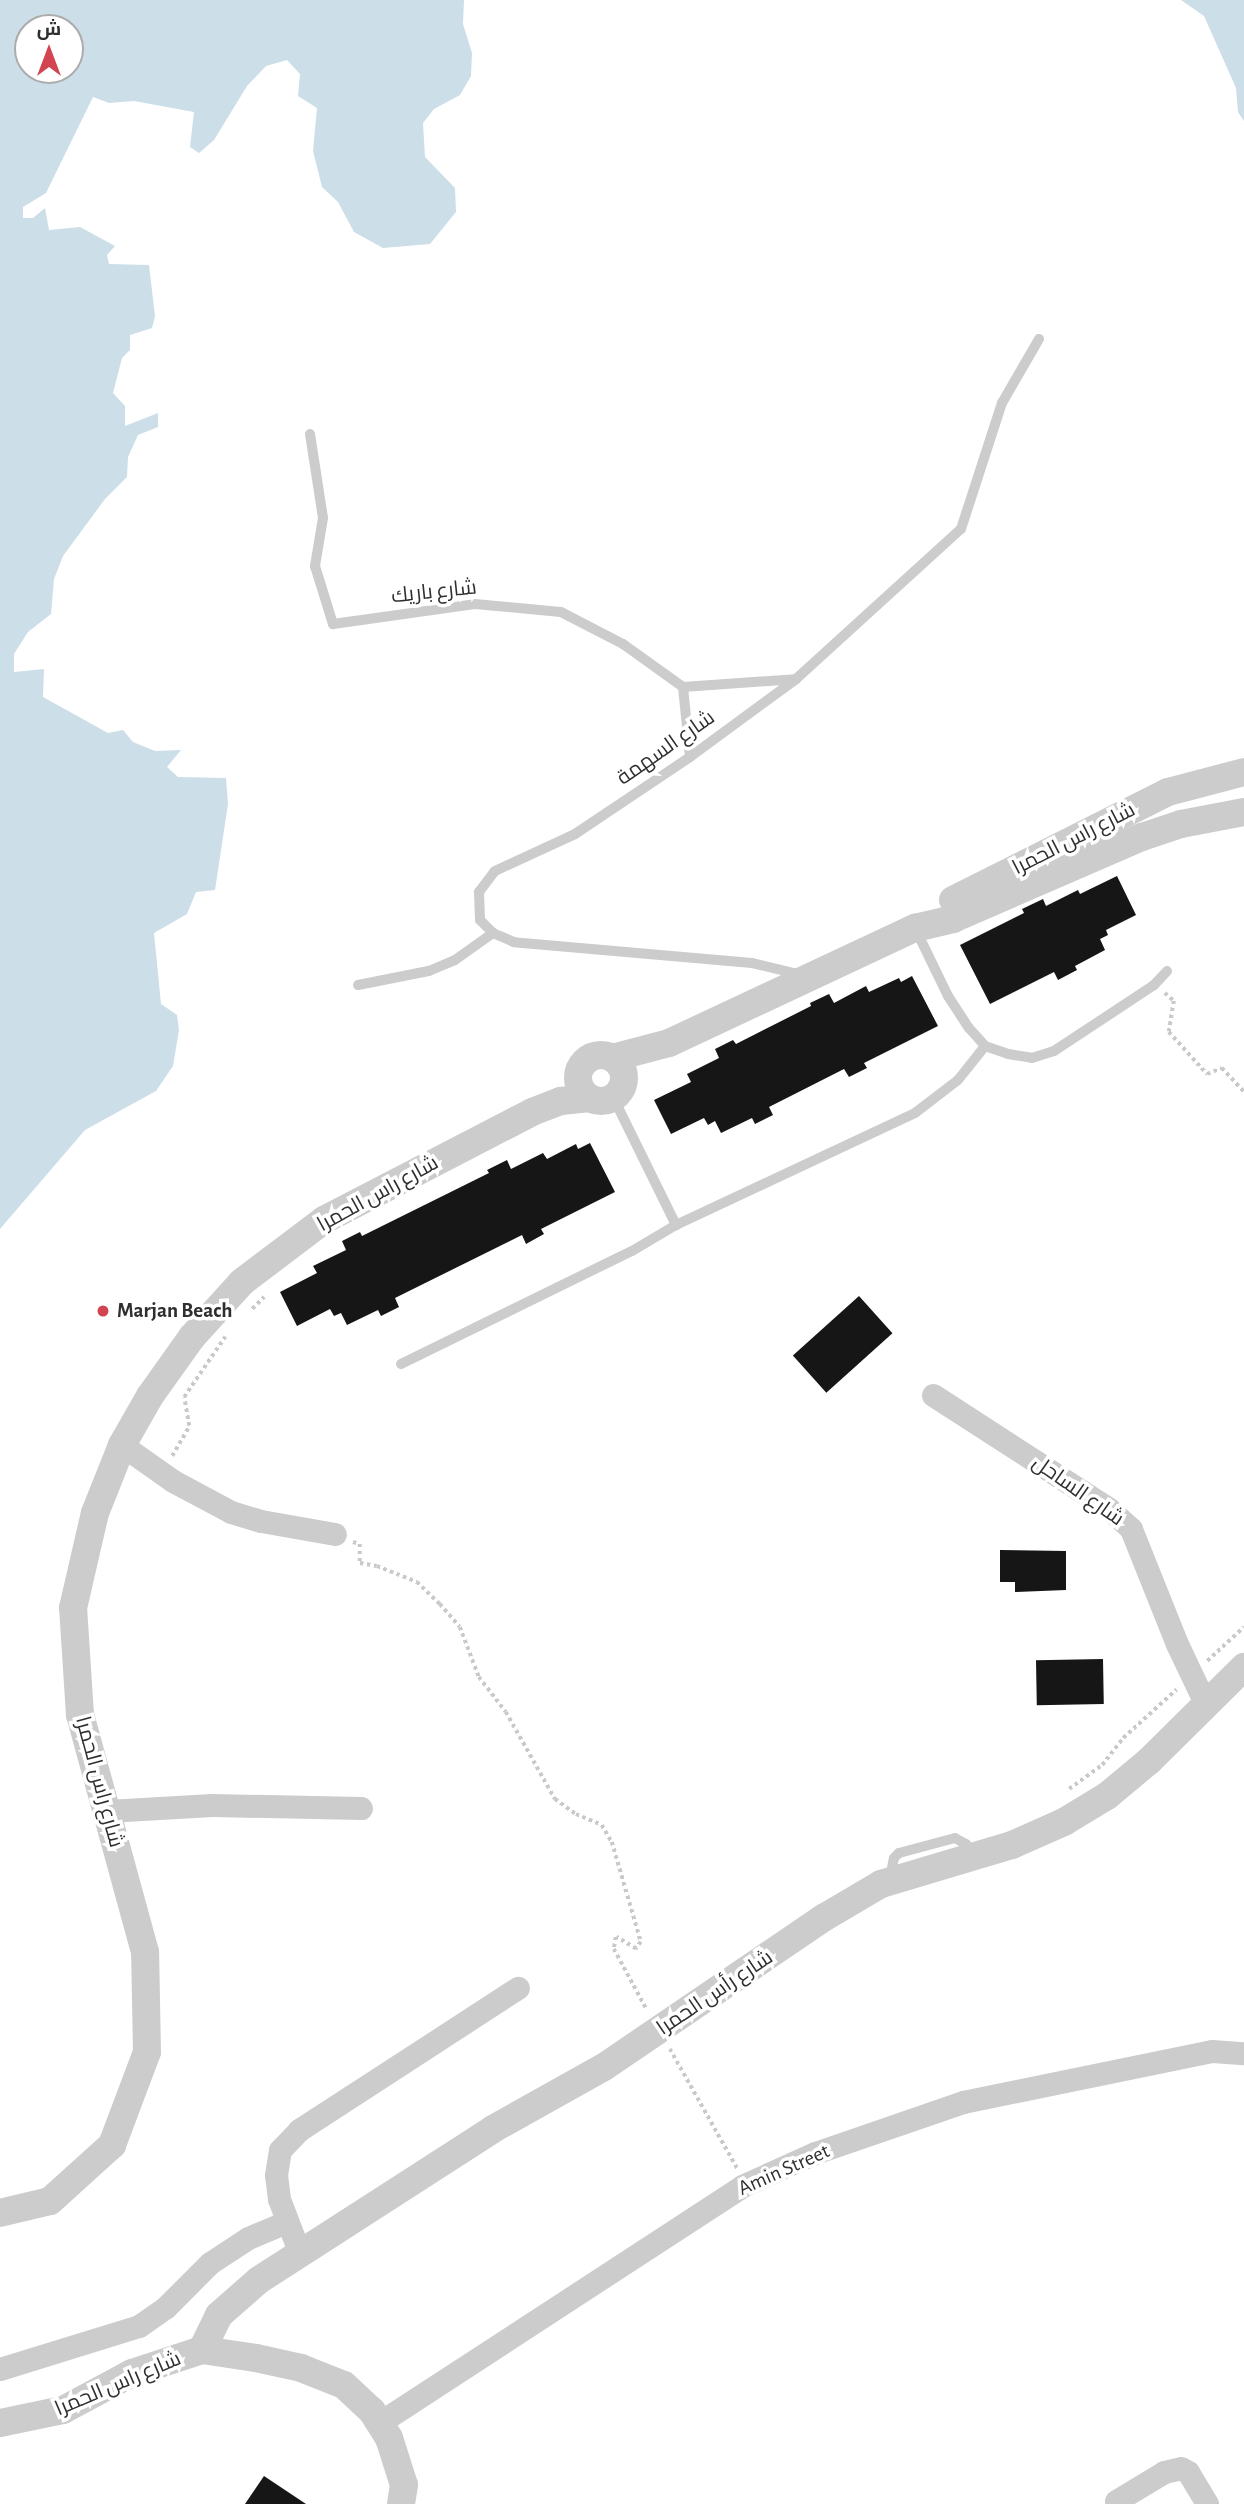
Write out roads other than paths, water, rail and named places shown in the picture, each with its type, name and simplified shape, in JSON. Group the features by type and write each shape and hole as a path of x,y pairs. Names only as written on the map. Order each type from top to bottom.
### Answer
{"street":[{"name":"شارع راس الحمرا","path":"0,2213 50,2201 112,2145 147,2052 145,1952 80,1715 73,1608 95,1513 122,1445 150,1396 192,1336 242,1282 324,1220 532,1112 610,1083 668,1043 915,928 948,903 1131,810 1168,792 1244,772"},
{"name":"شارع راس الحمرا","path":"915,928 953,919 1142,837 1181,824 1244,813"},
{"name":"شارع راس الحمرا","path":"532,1112 589,1058 597,1055 610,1083"},
{"name":"شارع الساحل","path":"933,1395 1121,1518 1131,1529 1206,1705"},
{"path":"122,1445 163,1474 231,1512 261,1521 335,1534"},
{"name":"شارع رأس الحمرا","path":"202,2350 219,2315 259,2280 493,2129 604,2067 825,1917 890,1881 978,1856 1064,1822 1107,1796 1244,1667"},
{"path":"107,1811 212,1805 361,1808"},
{"path":"300,2253 286,2222 276,2175 280,2150 299,2130 518,1988"},
{"name":"Amin Street","path":"379,2423 743,2186 815,2153 963,2102 1212,2051 1244,2053"},
{"path":"0,2369 139,2326 166,2307 210,2263 248,2238 286,2222"},
{"name":"شارع راس الحمرا","path":"0,2423 63,2410 132,2373 202,2350 302,2368 344,2385 372,2411 389,2438 404,2484 401,2504"},
{"path":"1116,2501 1164,2472 1181,2468 1188,2472 1207,2504"}],"lane":[{"name":"شارع السهمة","path":"493,933 480,920 479,892 495,872 575,834 690,757 796,679 961,529 1002,403 1038,339"},
{"name":"شارع باريك","path":"310,434 323,518 314,566 333,624 475,604 561,612 623,644 683,687"},
{"path":"690,757 683,687 796,679"},
{"path":"915,928 948,996 985,1046 1008,1054 1032,1058 1054,1051 1154,985 1167,971"},
{"path":"358,985 429,971 455,960 493,933 514,942 752,963 780,968 807,980"},
{"path":"401,1364 632,1251 676,1225 915,1112 958,1080 985,1046"},
{"path":"610,1083 676,1225"}],"water":[{"path":"0,0 464,0 463,24 472,53 471,76 460,95 434,109 423,123 425,157 455,188 456,212 430,244 383,248 354,232 338,202 322,187 313,151 317,108 298,96 300,74 287,60 266,66 247,86 214,140 199,153 190,147 194,112 134,101 109,103 93,97 46,193 23,207 23,218 33,218 45,208 49,230 80,227 115,246 107,255 109,264 149,265 155,316 152,328 130,335 130,350 122,358 113,393 125,406 125,426 158,413 158,427 138,435 128,457 127,477 105,499 63,556 54,579 51,614 28,632 14,654 14,672 44,669 43,697 108,733 123,730 133,742 155,751 181,750 167,767 178,777 226,778 228,804 215,890 196,892 187,914 154,933 161,1004 177,1015 179,1030 173,1066 156,1091 85,1130 0,1229"},
{"path":"1181,0 1244,0 1244,121 1238,112 1236,88 1204,16"}],"place":[{"name":"Marjan Beach","path":"103,1311"}]}
